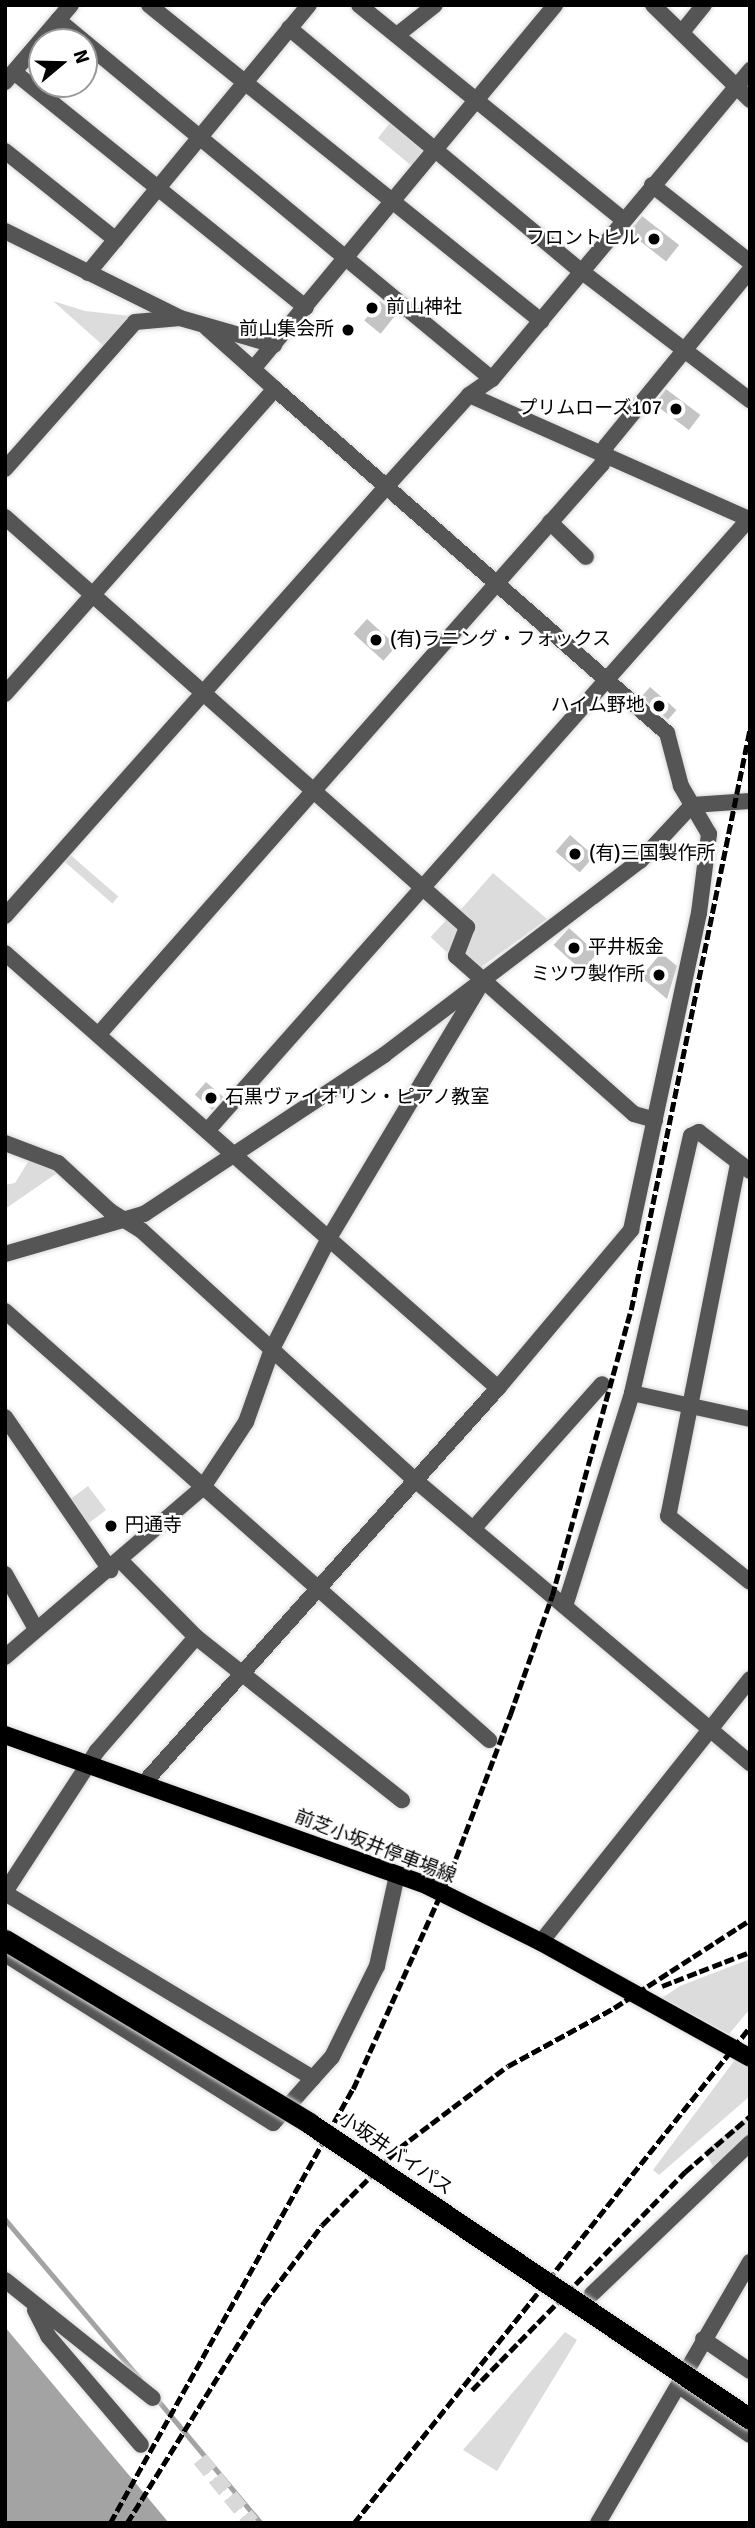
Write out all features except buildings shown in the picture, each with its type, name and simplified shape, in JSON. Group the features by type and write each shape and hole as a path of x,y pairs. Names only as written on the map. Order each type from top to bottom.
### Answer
{"highway":[{"name":"小坂井バイパス","path":"5,1940 309,2123 750,2419"}],"main road":[{"name":"前芝小坂井停車場線","path":"5,1735 397,1875 541,1942 750,2058"}],"street":[{"path":"71,5 10,77 161,188 306,308"},
{"path":"149,5 541,321"},
{"path":"88,273 161,188 309,5"},
{"path":"359,5 624,219"},
{"path":"397,35 435,5"},
{"path":"253,369 438,150 555,5"},
{"path":"653,5 750,100"},
{"path":"682,32 704,5"},
{"path":"58,20 492,379"},
{"path":"289,28 581,271 750,400"},
{"path":"5,916 469,395 492,379 750,69"},
{"path":"5,151 116,240"},
{"path":"652,185 750,262"},
{"path":"7,237 180,318 274,345"},
{"path":"99,1034 550,522 750,270"},
{"path":"5,469 135,322 180,318"},
{"path":"143,1784 239,1673 318,1590 498,1388 631,1230 699,913 709,834 692,805 667,733 203,324"},
{"path":"5,694 275,389"},
{"path":"207,1131 749,519 469,395"},
{"path":"5,517 469,929 454,953 483,980 634,1114 655,1120"},
{"path":"550,522 586,557"},
{"path":"5,1254 125,1221 237,1157 483,980 640,861 692,805 750,801"},
{"path":"5,953 498,1388"},
{"path":"5,1657 116,1565 203,1487 246,1422 272,1349 329,1238 483,980"},
{"path":"565,1606 632,1393 662,1247 672,1228 694,1132 744,1168 688,1405 668,1517 750,1582"},
{"path":"5,1143 58,1164 272,1349 415,1480 750,1763"},
{"path":"5,1311 489,1740"},
{"path":"473,1529 602,1384"},
{"path":"632,1393 750,1419"},
{"path":"5,1417 116,1565 239,1673 402,1800"},
{"path":"5,1574 36,1629"},
{"path":"196,1637 89,1765 5,1892 313,2078"},
{"path":"541,1942 750,1679"},
{"path":"5,1954 273,2123 332,2057 377,1966 397,1875"},
{"path":"592,2294 750,2143"},
{"path":"598,2523 750,2262"},
{"path":"5,2280 153,2398"},
{"path":"33,2305 48,2336 141,2445"},
{"path":"703,2339 750,2371"},
{"path":"679,2386 750,2435"}],"shaded area":[{"path":"393,119 424,145 426,152 413,167 378,138"},
{"path":"53,301 85,311 139,317 107,349"},
{"path":"67,852 118,897 112,903 61,859"},
{"path":"493,873 547,919 477,970 459,948 457,914"},
{"path":"451,915 467,930 447,952 431,937"},
{"path":"31,1157 60,1171 5,1209 5,1185 15,1183"},
{"path":"88,1486 106,1510 86,1525 68,1501"},
{"path":"750,1959 750,2009 729,2034 662,1998 680,1986"},
{"path":"737,2057 750,2065 750,2096 659,2175 653,2170"},
{"path":"750,2115 750,2138 714,2168 704,2151"},
{"path":"5,2327 169,2523 5,2523"},
{"path":"565,2332 577,2340 497,2471 463,2450"}],"waterway":[{"path":"5,2219 140,2379"},
{"path":"157,2399 261,2523"}],"tunnel":[{"path":"200,2459 252,2523"}],"railway":[{"path":"110,2523 353,2089 451,1871 510,1715 552,1596 631,1310 750,728"},
{"path":"127,2523 264,2302 322,2225 399,2148 508,2066 614,2008 750,1920"},
{"path":"662,1986 750,1952"},
{"path":"354,2523 750,2027"},
{"path":"472,2390 685,2172 750,2116"}],"place":[{"name":"フロントヒル","path":"654,239"},
{"name":"前山神社","path":"372,308"},
{"name":"前山集会所","path":"348,330"},
{"name":"プリムローズ107","path":"676,409"},
{"name":"(有)ラニング・フォックス","path":"376,640"},
{"name":"ハイム野地","path":"659,706"},
{"name":"(有)三国製作所","path":"575,854"},
{"name":"平井板金","path":"574,948"},
{"name":"ミツワ製作所","path":"659,975"},
{"name":"石黒ヴァイオリン・ピアノ教室","path":"211,1098"},
{"name":"円通寺","path":"111,1526"}]}
